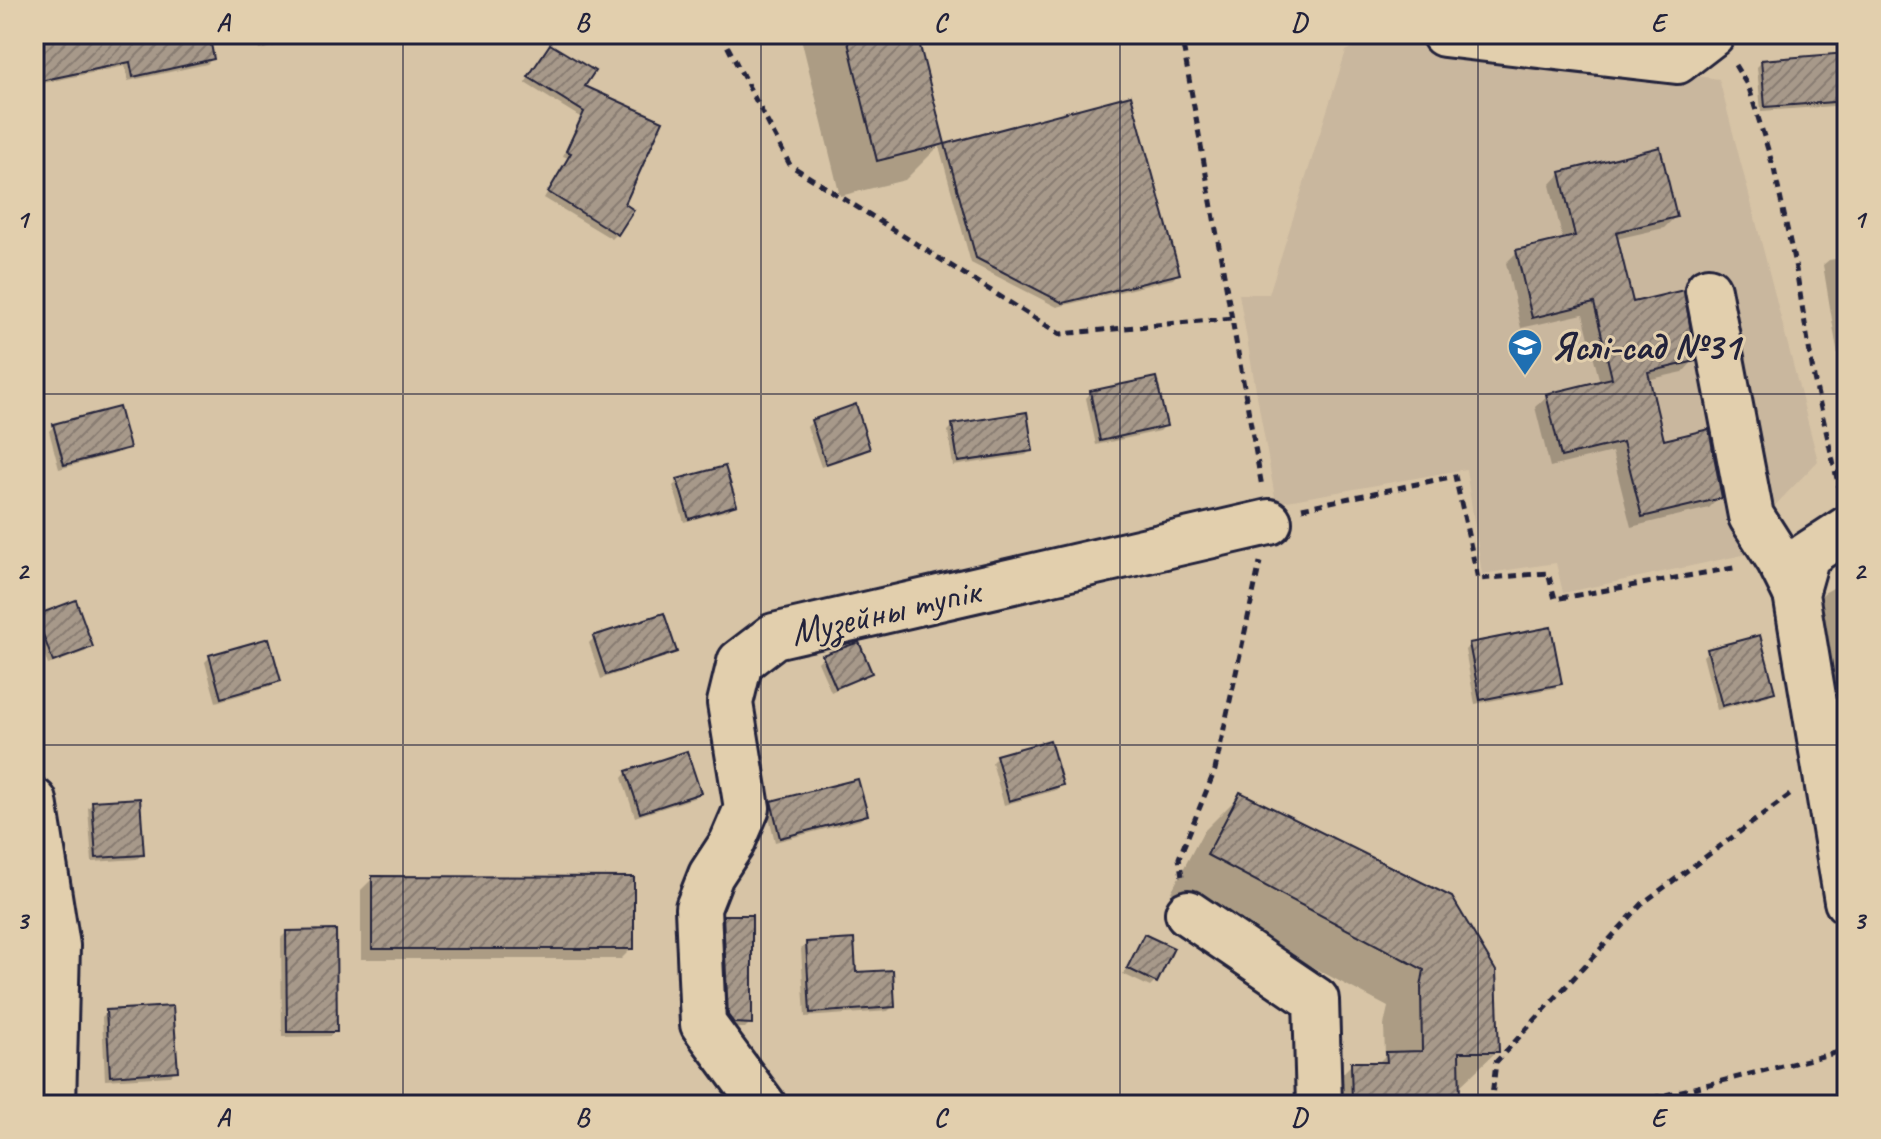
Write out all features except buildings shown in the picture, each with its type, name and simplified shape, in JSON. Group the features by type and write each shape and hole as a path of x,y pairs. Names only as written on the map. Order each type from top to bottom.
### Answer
{"street":[{"path":"1444,34 1677,61 1720,45"},
{"path":"1708,290 1751,516 1787,577 1847,901"},
{"path":"1787,577 1844,512"},
{"name":"Музейны тупік","path":"763,1105 703,1024 698,908 711,875 732,843 747,808 730,703 740,662 774,636 1269,522"},
{"path":"34,801 57,946 53,1105"},
{"path":"1188,913 1316,1000 1319,1105"}],"path":[{"path":"721,34 790,165 1060,334 1232,318"},
{"path":"1181,34 1269,522 1215,770 1179,858 1188,913"},
{"path":"1720,45 1749,88 1774,169 1796,269 1814,378 1844,512"},
{"path":"1269,522 1280,512 1455,476 1478,579 1548,573 1555,599 1787,577"},
{"path":"1491,1105 1496,1062 1643,903 1824,769"},
{"path":"1625,1105 1847,1050"}],"shaded area":[{"name":"Яслі-сад №31","path":"1369,39 1482,46 1719,79 1818,461 1757,524 1762,551 1563,593 1556,563 1482,574 1466,469 1276,503 1239,294 1269,294 1346,51"}],"place":[{"name":"Яслі-сад №31","path":"1525,377"}]}
